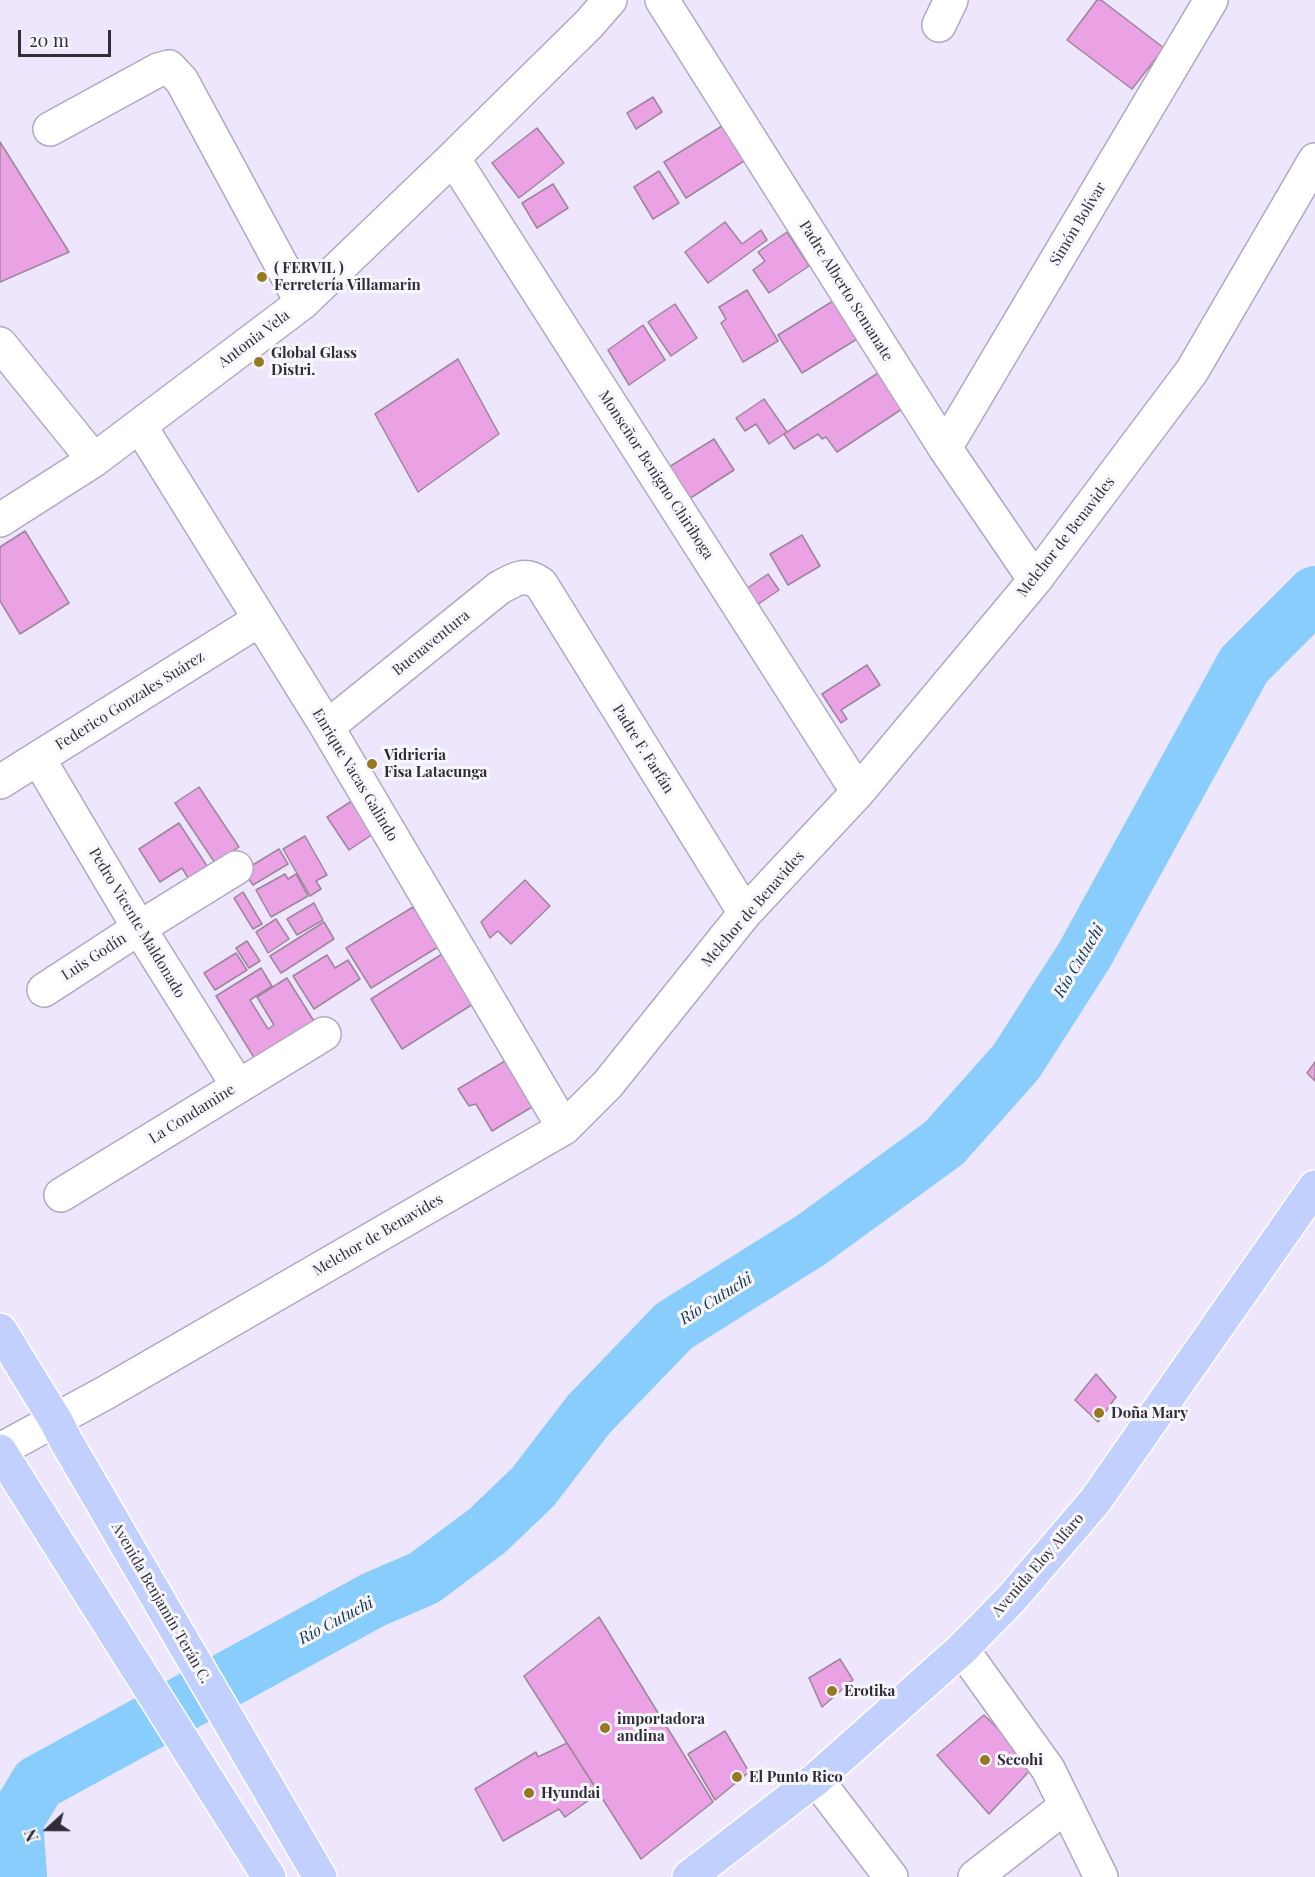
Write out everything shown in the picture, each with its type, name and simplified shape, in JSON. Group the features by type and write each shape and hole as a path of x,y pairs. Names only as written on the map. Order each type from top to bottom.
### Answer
{"main road":[{"name":"Avenida Eloy Alfaro","path":"705,1872 816,1779 962,1649 1011,1599 1095,1501 1315,1187"},
{"name":"Avenida Benjamín Terán C.","path":"0,1330 320,1877"},
{"path":"5,1458 268,1877"}],"street":[{"name":"Padre Alberto Semanate","path":"662,0 945,448 1035,580"},
{"name":"Simón Bolívar","path":"945,448 1211,0"},
{"name":"Antonia Vela","path":"0,520 94,460 302,303 453,158 591,8"},
{"path":"50,129 158,70 169,67 182,81 302,303"},
{"name":"Monseñor Benigno Chiriboga","path":"453,158 858,792"},
{"name":"Melchor de Benavides","path":"5,1458 61,1431 564,1128 608,1084 745,913 858,792 1035,580 1192,371 1315,160"},
{"path":"0,344 94,460"},
{"name":"Enrique Vacas Galindo","path":"140,426 327,727 564,1128"},
{"name":"Buenaventura","path":"327,727 499,588 523,577 534,579 541,584"},
{"name":"Padre F. Farfán","path":"541,584 745,913"},
{"name":"Federico Gonzales Suárez","path":"0,782 259,620"},
{"name":"Pedro Vicente Maldonado","path":"38,758 139,928 238,1086"},
{"name":"Luis Godín","path":"44,990 236,868"},
{"name":"La Condamine","path":"61,1195 324,1034"},
{"path":"962,1649 1048,1769 1101,1877"},
{"path":"816,1779 891,1877"},
{"path":"975,1877 1066,1806"}],"building":[{"path":"1097,0 1101,0 1164,48 1132,89 1067,40"},
{"path":"653,97 662,112 636,129 627,113"},
{"path":"722,126 744,161 686,198 664,162"},
{"path":"537,128 564,163 519,198 492,163"},
{"path":"0,142 69,252 0,282"},
{"path":"659,171 679,203 653,219 634,187"},
{"path":"553,184 568,208 537,228 522,203"},
{"path":"725,222 742,244 761,230 767,240 708,283 685,252"},
{"path":"787,232 809,266 769,293 753,270 765,261 758,252"},
{"path":"747,290 778,341 743,362 721,323 726,319 719,307"},
{"path":"833,301 857,339 802,373 778,335"},
{"path":"675,304 697,338 671,356 648,322"},
{"path":"643,325 665,360 629,385 608,350"},
{"path":"458,359 499,434 418,492 375,414"},
{"path":"878,373 902,409 837,452 826,437 822,439 818,434 794,449 784,434"},
{"path":"764,399 787,432 769,444 756,424 745,431 736,418"},
{"path":"714,439 734,470 689,499 669,467"},
{"path":"25,531 69,603 20,634 0,601 0,547"},
{"path":"802,535 820,566 788,585 770,554"},
{"path":"768,574 779,590 754,607 743,591"},
{"path":"867,665 880,685 841,710 847,719 841,723 822,694"},
{"path":"199,787 239,847 215,863 175,803"},
{"path":"361,795 382,828 349,850 327,817"},
{"path":"179,823 209,869 190,881 182,868 160,882 139,849"},
{"path":"305,836 327,875 316,881 321,889 310,896 283,849"},
{"path":"279,849 288,864 253,885 243,871"},
{"path":"285,874 288,879 296,874 308,896 271,917 256,890"},
{"path":"525,880 550,906 511,944 498,931 490,938 481,922"},
{"path":"243,892 262,924 253,929 234,898"},
{"path":"314,903 323,920 297,935 287,919"},
{"path":"413,907 438,947 371,988 346,948"},
{"path":"276,919 289,939 268,953 256,932"},
{"path":"324,922 334,939 281,973 270,956"},
{"path":"247,941 260,961 249,968 236,948"},
{"path":"236,953 247,970 215,990 204,973"},
{"path":"442,954 473,1004 402,1049 371,999"},
{"path":"327,955 335,968 348,960 360,979 314,1009 293,976"},
{"path":"261,968 272,986 250,1000 268,1029 274,1025 257,997 287,978 317,1026 258,1064 216,996"},
{"path":"515,1055 542,1101 492,1131 476,1104 469,1106 458,1089"},
{"path":"1315,1062 1315,1081 1307,1073"},
{"path":"1096,1374 1116,1397 1098,1422 1075,1400"},
{"path":"599,1617 713,1802 641,1859 524,1676"},
{"path":"840,1659 853,1680 822,1707 809,1678"},
{"name":"Secohi","path":"984,1715 1035,1765 989,1814 937,1755"},
{"path":"725,1731 749,1772 715,1800 688,1754"},
{"path":"567,1743 599,1793 565,1817 559,1809 503,1841 475,1789 536,1752 538,1757"}],"waterway":[{"name":"Río Cutuchi","path":"16,1877 19,1876 15,1821 38,1783 373,1600 424,1578 487,1531 533,1487 589,1414 674,1326 811,1240 944,1143 1016,1062 1084,956 1244,665 1315,594"}],"place":[{"name":"( FERVIL ) Ferretería Villamarin","path":"262,277"},
{"name":"Global Glass Distri.","path":"259,362"},
{"name":"Vidrieria Fisa Latacunga","path":"372,764"},
{"name":"Doña Mary","path":"1099,1413"},
{"name":"Erotika","path":"832,1691"},
{"name":"importadora andina","path":"605,1728"},
{"name":"Secohi","path":"985,1760"},
{"name":"El Punto Rico","path":"737,1777"},
{"name":"Hyundai","path":"529,1793"}]}
